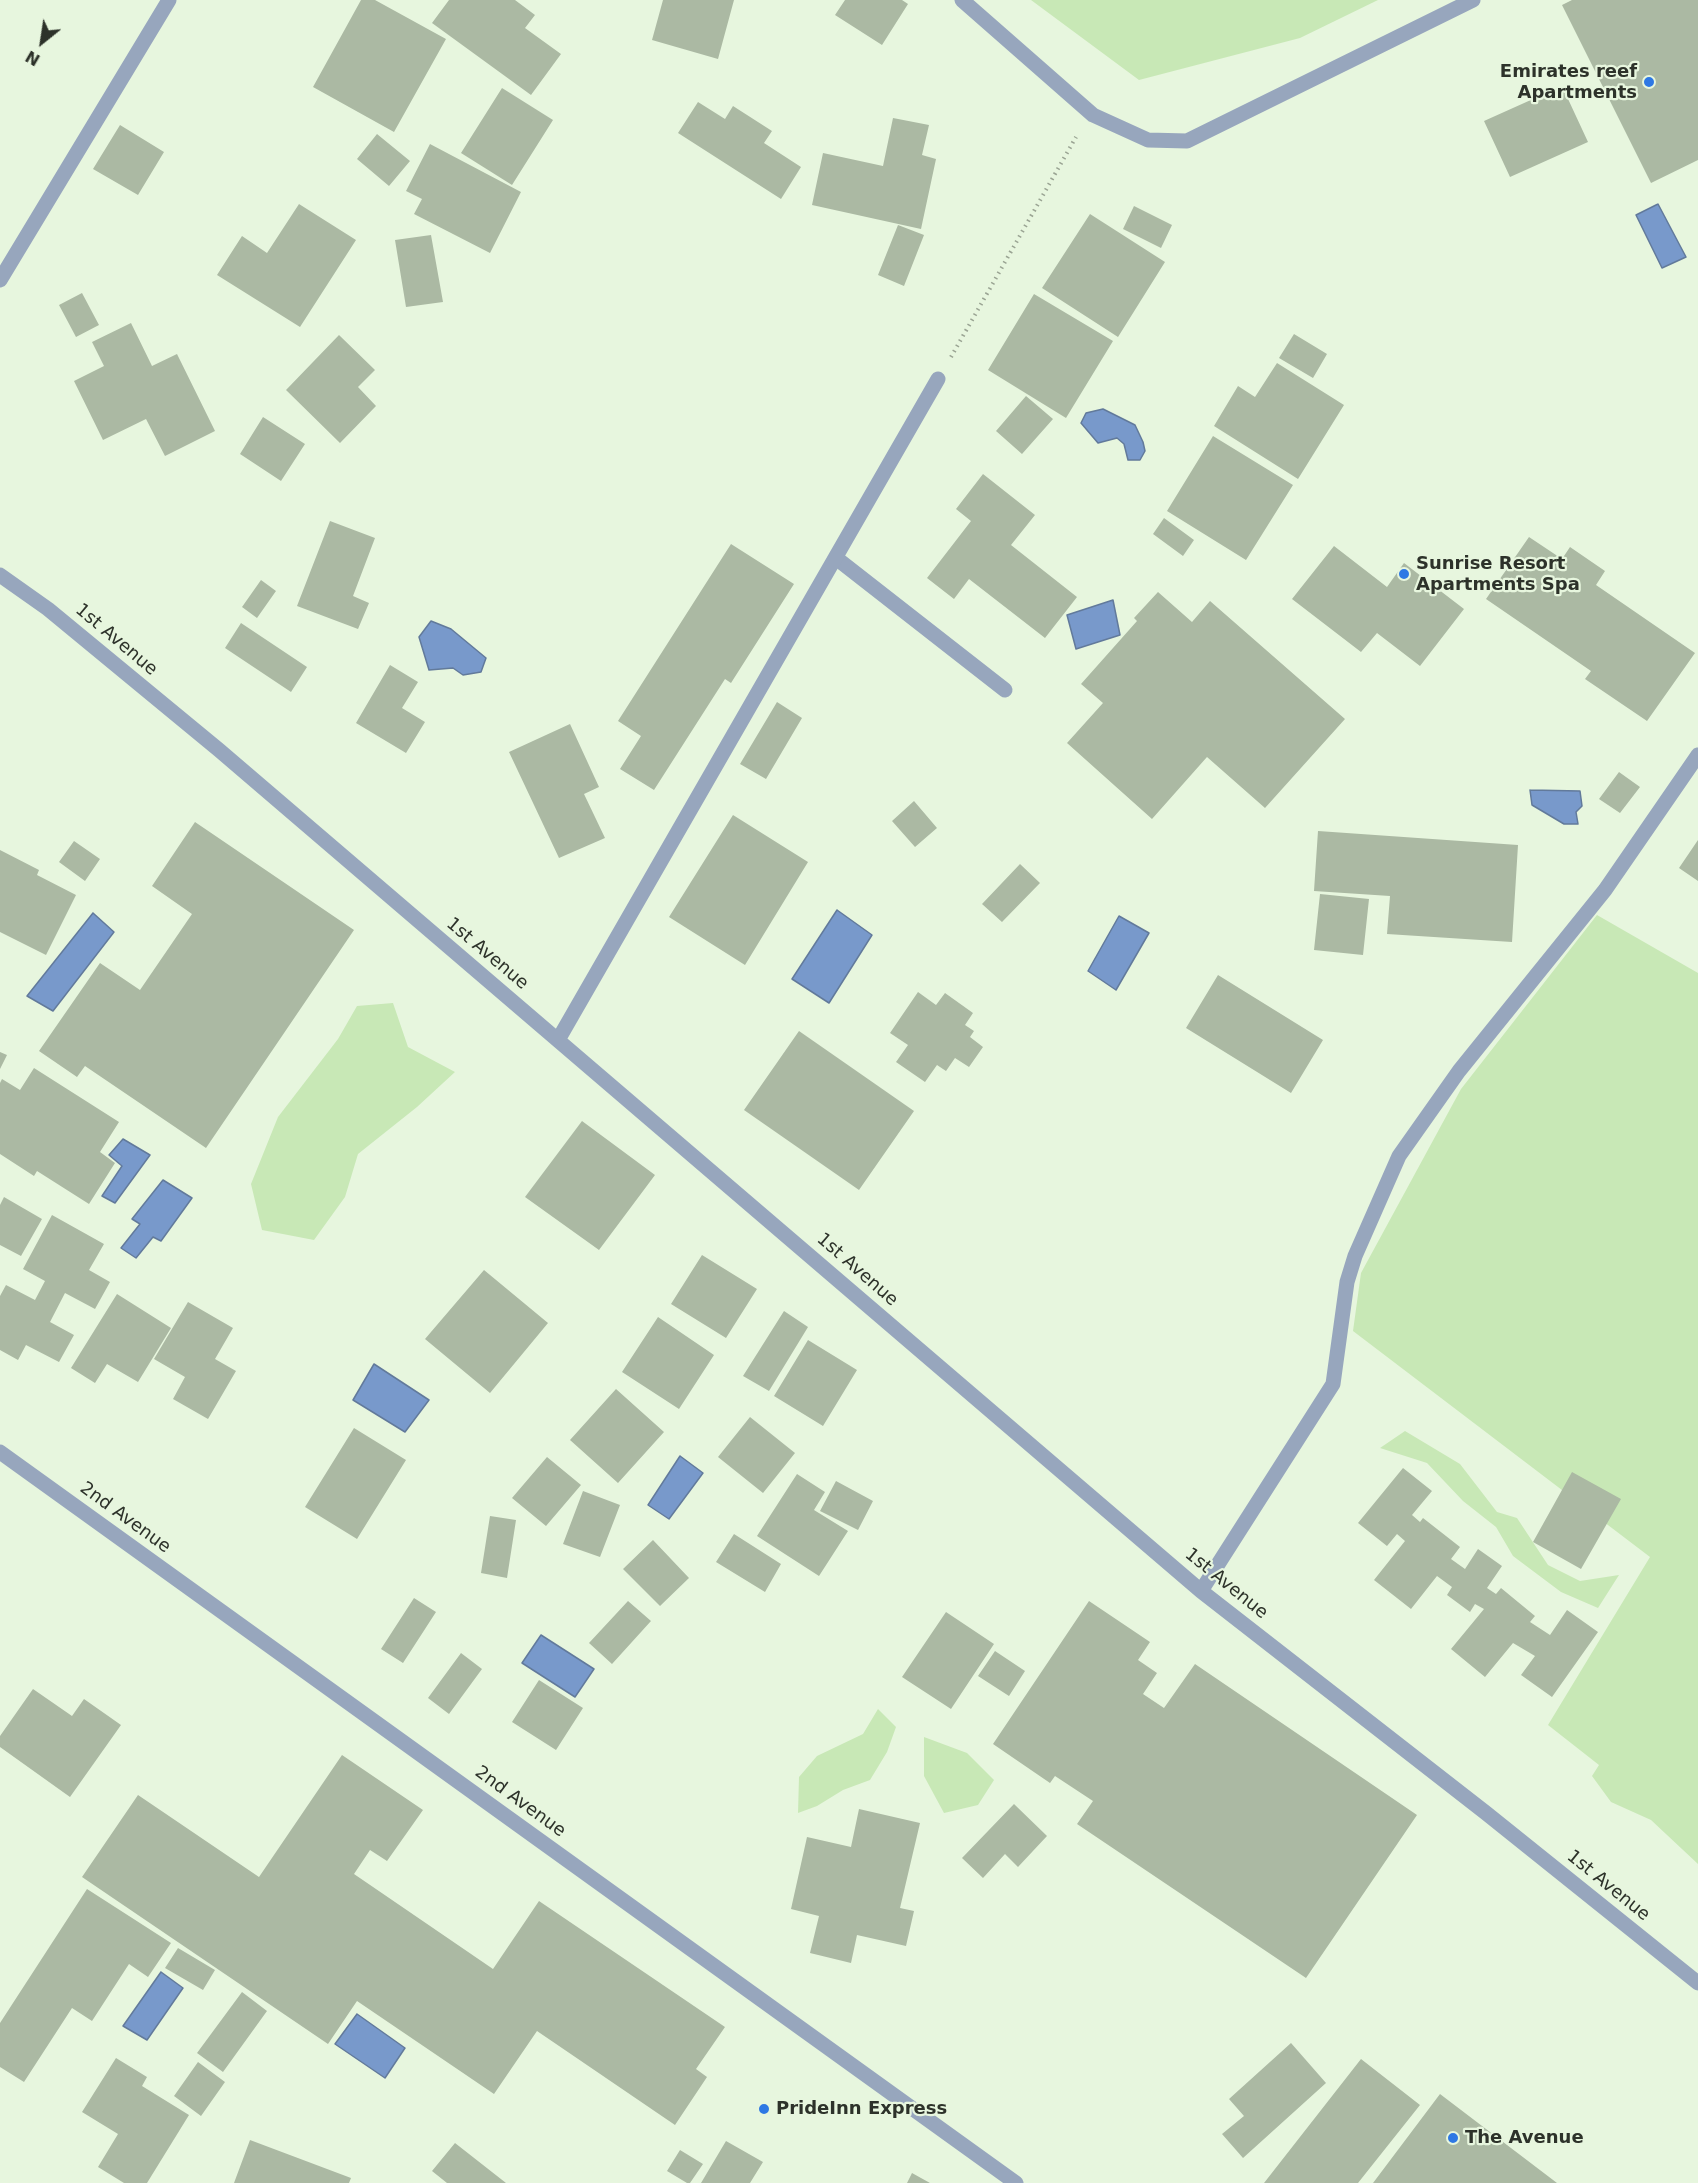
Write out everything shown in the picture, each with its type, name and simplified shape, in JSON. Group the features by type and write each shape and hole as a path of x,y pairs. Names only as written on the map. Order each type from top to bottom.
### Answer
{"street":[{"path":"0,280 169,0"},
{"path":"962,0 1093,115 1148,140 1187,141 1473,0"},
{"path":"558,1040 938,379"},
{"path":"836,558 1005,690"},
{"name":"1st Avenue","path":"0,575 48,609 219,750 1201,1591 1486,1813 1698,1983"},
{"path":"1201,1591 1333,1384 1347,1282 1354,1256 1399,1156 1459,1071 1605,890 1698,755"},
{"name":"2nd Avenue","path":"0,1452 1016,2183"}],"path":[{"path":"938,379 1076,137 1093,115"}],"green space":[{"path":"1031,0 1378,0 1300,38 1139,80"},
{"path":"1597,915 1698,973 1698,1864 1651,1820 1611,1802 1592,1776 1599,1765 1548,1725 1650,1557 1353,1331 1361,1273 1461,1089"},
{"path":"393,1003 408,1047 455,1072 417,1107 358,1154 345,1197 314,1240 262,1230 251,1184 278,1117 338,1039 357,1006"},
{"path":"1405,1431 1460,1464 1497,1512 1517,1518 1548,1565 1580,1581 1619,1575 1598,1608 1561,1592 1513,1556 1496,1527 1463,1501 1427,1463 1380,1448"},
{"path":"878,1709 896,1727 887,1752 870,1780 843,1790 817,1806 798,1813 799,1777 817,1756 863,1734"},
{"path":"924,1737 967,1753 994,1780 978,1805 944,1813 924,1776"}],"water":[{"path":"1658,204 1686,257 1662,268 1636,215"},
{"path":"1103,409 1135,425 1145,451 1140,460 1128,460 1124,444 1117,438 1098,443 1081,423 1086,413"},
{"path":"1113,600 1120,635 1076,649 1067,615"},
{"path":"431,621 451,629 486,658 481,672 463,675 453,668 429,670 419,637"},
{"path":"1530,790 1580,791 1582,806 1576,812 1578,824 1564,824 1532,805"},
{"path":"837,910 872,935 829,1003 792,979"},
{"path":"93,913 114,932 53,1011 27,996"},
{"path":"1119,916 1149,933 1116,990 1088,971"},
{"path":"123,1139 150,1155 115,1203 102,1196 122,1166 109,1155"},
{"path":"163,1180 192,1198 161,1241 153,1237 136,1258 121,1248 140,1224 132,1219"},
{"path":"374,1364 429,1400 405,1432 353,1400"},
{"path":"680,1456 703,1473 669,1519 648,1505"},
{"path":"541,1635 594,1669 575,1697 522,1663"},
{"path":"161,1972 183,1988 147,2040 123,2026"},
{"path":"357,2014 405,2048 385,2078 335,2044"}],"building":[{"path":"361,0 375,0 446,39 394,132 313,87"},
{"path":"449,0 515,0 535,15 525,28 561,54 531,95 432,23"},
{"path":"663,0 734,0 718,59 652,40"},
{"path":"845,0 902,0 908,4 882,45 835,15"},
{"name":"Emirates reef Apartments","path":"1572,0 1698,0 1698,160 1651,183 1562,5"},
{"path":"1562,86 1588,142 1510,177 1484,121"},
{"path":"502,88 553,120 512,185 461,153"},
{"path":"698,102 725,119 733,106 772,131 764,143 801,167 781,199 678,133"},
{"path":"893,118 929,125 922,155 936,159 921,229 812,205 823,153 883,166"},
{"path":"120,125 164,152 138,195 93,169"},
{"path":"377,134 410,161 389,186 357,159"},
{"path":"430,144 521,192 490,253 414,214 422,199 406,191"},
{"path":"299,204 356,240 300,327 217,275 242,236 267,253"},
{"path":"1134,206 1172,225 1161,248 1123,229"},
{"path":"1090,214 1165,262 1118,337 1042,288"},
{"path":"898,225 924,235 904,286 878,275"},
{"path":"431,235 443,302 406,307 395,240"},
{"path":"82,293 99,325 76,337 59,305"},
{"path":"1034,294 1113,341 1066,418 988,370"},
{"path":"131,323 152,366 177,354 215,431 165,456 146,419 103,440 74,381 104,366 92,342"},
{"path":"1294,334 1327,354 1313,378 1279,358"},
{"path":"339,335 375,370 358,387 376,406 340,443 286,390"},
{"path":"1277,363 1344,405 1298,479 1214,426 1238,386 1255,397"},
{"path":"1026,396 1053,419 1022,454 996,431"},
{"path":"263,417 305,444 281,481 240,454"},
{"path":"1213,436 1293,485 1246,560 1167,511"},
{"path":"983,474 1035,515 1011,545 1077,597 1045,638 969,579 954,599 927,578 971,521 956,509"},
{"path":"1164,518 1194,540 1183,556 1153,534"},
{"path":"330,521 375,538 353,596 369,603 358,629 297,606"},
{"path":"1529,537 1562,559 1570,547 1605,571 1596,585 1695,653 1647,721 1585,679 1591,671 1486,599"},
{"path":"731,544 794,584 731,683 725,679 654,790 620,769 641,736 618,721"},
{"path":"1334,546 1387,587 1404,563 1464,609 1420,666 1377,633 1361,652 1292,599"},
{"path":"261,580 276,591 257,618 242,607"},
{"path":"1158,592 1192,622 1210,601 1345,719 1265,808 1207,757 1152,819 1067,743 1103,703 1081,684 1137,621 1134,618"},
{"path":"241,623 307,667 291,692 225,648"},
{"path":"390,665 418,682 402,708 425,722 406,753 356,723"},
{"path":"777,702 802,718 766,779 740,764"},
{"path":"570,724 599,787 584,794 605,838 559,858 509,752"},
{"path":"1619,772 1640,787 1620,813 1599,799"},
{"path":"914,801 937,828 915,847 892,821"},
{"path":"733,815 808,862 745,965 669,917"},
{"path":"195,822 354,930 206,1148 85,1066 77,1077 39,1051 100,963 140,990 192,914 152,886"},
{"path":"1318,831 1518,845 1512,942 1387,934 1390,896 1314,891"},
{"path":"1698,840 1698,881 1679,868"},
{"path":"74,841 100,859 85,881 59,862"},
{"path":"0,850 39,870 37,875 76,895 46,955 0,932"},
{"path":"1020,864 1040,883 1002,922 982,904"},
{"path":"1320,894 1369,899 1363,955 1314,950"},
{"path":"1218,975 1323,1040 1291,1093 1186,1028"},
{"path":"918,992 936,1005 945,993 973,1013 965,1025 974,1031 970,1037 983,1047 969,1067 955,1058 946,1071 937,1065 925,1082 896,1062 908,1045 890,1033"},
{"path":"799,1031 914,1111 859,1190 744,1110"},
{"path":"0,1052 7,1055 0,1069"},
{"path":"34,1068 119,1122 100,1152 115,1163 89,1204 37,1171 34,1176 0,1154 0,1083 2,1079 20,1090"},
{"path":"582,1121 655,1175 599,1250 525,1197"},
{"path":"4,1197 42,1219 21,1256 0,1245 0,1205"},
{"path":"52,1215 104,1244 89,1270 110,1282 95,1309 65,1293 50,1322 74,1335 59,1362 26,1345 18,1360 0,1350 0,1296 6,1285 35,1300 45,1281 23,1269"},
{"path":"702,1255 757,1289 726,1338 671,1304"},
{"path":"484,1270 548,1323 490,1393 425,1339"},
{"path":"117,1294 171,1328 138,1382 107,1364 95,1383 71,1368"},
{"path":"188,1302 233,1328 215,1359 236,1371 208,1419 173,1399 185,1377 154,1359"},
{"path":"784,1311 808,1327 769,1391 743,1376"},
{"path":"658,1317 714,1355 679,1409 622,1372"},
{"path":"808,1340 857,1370 823,1426 774,1396"},
{"path":"616,1389 664,1432 618,1483 570,1440"},
{"path":"750,1417 795,1453 763,1493 718,1457"},
{"path":"354,1428 406,1460 357,1539 305,1507"},
{"path":"547,1457 581,1485 546,1526 512,1498"},
{"path":"1403,1468 1432,1491 1412,1515 1420,1522 1423,1518 1460,1547 1451,1559 1465,1569 1478,1549 1502,1566 1487,1588 1496,1594 1501,1588 1535,1616 1530,1622 1550,1635 1567,1610 1598,1632 1552,1697 1521,1675 1535,1656 1513,1643 1485,1677 1451,1649 1484,1609 1475,1604 1470,1612 1447,1595 1452,1587 1437,1576 1411,1609 1374,1580 1405,1541 1397,1534 1387,1546 1358,1523"},
{"path":"1572,1472 1621,1499 1581,1569 1533,1542"},
{"path":"797,1474 825,1492 814,1510 848,1531 819,1576 757,1536"},
{"path":"836,1481 873,1501 858,1530 820,1511"},
{"path":"583,1491 620,1505 600,1557 563,1544"},
{"path":"490,1516 516,1520 507,1578 481,1573"},
{"path":"734,1534 781,1564 765,1592 716,1562"},
{"path":"653,1540 689,1578 660,1606 623,1569"},
{"path":"414,1598 436,1612 403,1663 381,1649"},
{"path":"628,1601 651,1621 612,1664 589,1643"},
{"path":"1089,1601 1150,1642 1138,1660 1157,1673 1143,1694 1164,1708 1195,1664 1417,1815 1306,1978 1077,1824 1093,1801 1055,1776 1050,1783 993,1744"},
{"path":"946,1612 994,1644 951,1709 902,1677"},
{"path":"995,1651 1025,1671 1009,1696 978,1676"},
{"path":"461,1653 482,1669 449,1714 428,1698"},
{"path":"539,1680 583,1708 556,1750 512,1722"},
{"path":"33,1689 72,1716 84,1699 121,1725 70,1797 0,1747 0,1736"},
{"path":"342,1755 423,1810 387,1861 370,1850 354,1874 493,1969 539,1901 725,2027 696,2069 707,2077 675,2125 537,2031 494,2094 357,2001 328,2044 82,1877 138,1795 259,1877"},
{"path":"1014,1804 1047,1836 1018,1867 1005,1854 983,1878 962,1858"},
{"path":"859,1809 920,1823 900,1908 914,1911 906,1946 857,1935 851,1963 810,1953 819,1916 791,1909 807,1837 851,1847"},
{"path":"87,1889 171,1943 148,1977 129,1964 92,2021 72,2008 24,2082 0,2067 0,2023"},
{"path":"178,1948 215,1970 203,1990 165,1968"},
{"path":"242,1992 267,2011 223,2072 197,2053"},
{"path":"1291,2043 1326,2083 1243,2158 1222,2134 1244,2116 1229,2099"},
{"path":"116,2058 147,2077 142,2086 189,2115 147,2183 124,2183 98,2167 118,2134 82,2112"},
{"path":"1361,2059 1420,2105 1358,2183 1264,2183"},
{"path":"198,2062 225,2082 201,2116 174,2096"},
{"name":"The Avenue","path":"1440,2094 1557,2183 1373,2183"},
{"path":"250,2140 351,2178 349,2183 234,2183"},
{"path":"726,2141 763,2162 750,2183 701,2183"},
{"path":"455,2143 506,2183 447,2183 432,2171"},
{"path":"680,2150 703,2164 690,2183 667,2171"},
{"path":"912,2173 930,2183 907,2183"}],"place":[{"name":"Emirates reef Apartments","path":"1649,82"},
{"name":"Sunrise Resort Apartments Spa","path":"1404,574"},
{"name":"PrideInn Express","path":"764,2109"},
{"name":"The Avenue","path":"1453,2138"}]}
